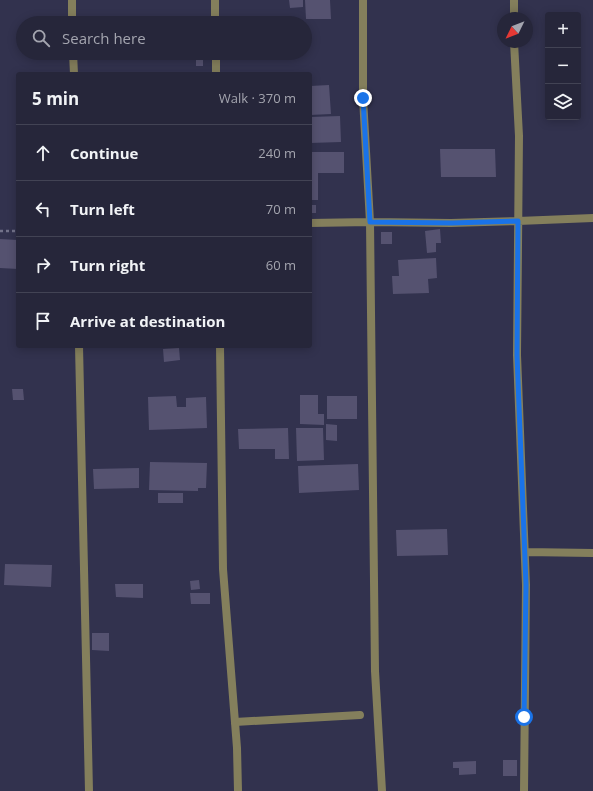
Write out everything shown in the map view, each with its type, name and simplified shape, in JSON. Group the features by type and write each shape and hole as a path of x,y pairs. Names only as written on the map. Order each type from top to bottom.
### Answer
{"street":[{"path":"72,0 72,16"},
{"path":"215,0 216,16"},
{"path":"363,0 363,98 370,222 375,671 382,791"},
{"path":"514,0 514,12"},
{"path":"514,48 519,136 517,355 526,585 524,791"},
{"path":"73,60 74,72"},
{"path":"216,60 216,72"},
{"path":"312,223 452,223 593,218"},
{"path":"80,348 89,791"},
{"path":"220,348 223,569 238,748 238,791"},
{"path":"525,552 593,553"},
{"path":"235,722 360,715"}],"path":[{"path":"0,231 16,231"}],"building":[{"path":"289,0 303,0 303,7 290,8"},
{"path":"305,0 330,0 331,19 312,19 312,16 306,16"},
{"path":"196,60 203,60 203,66 196,66"},
{"path":"329,85 331,114 312,115 312,86"},
{"path":"340,116 341,142 312,143 312,117"},
{"path":"440,149 495,149 496,177 441,177"},
{"path":"312,152 344,152 344,173 318,173 318,200 312,200"},
{"path":"312,205 316,205 316,213 312,213"},
{"path":"440,229 441,243 436,243 436,252 427,253 425,231"},
{"path":"381,232 392,232 392,244 381,244"},
{"path":"0,239 16,240 16,269 0,268"},
{"path":"436,258 437,278 428,279 429,293 393,294 392,276 399,276 398,260"},
{"path":"179,348 180,360 164,362 163,349"},
{"path":"12,389 23,389 24,400 13,400"},
{"path":"300,395 318,395 318,414 324,414 324,425 300,424"},
{"path":"176,396 177,407 186,407 186,398 206,397 207,428 149,430 148,397"},
{"path":"327,396 357,396 357,419 327,419"},
{"path":"326,424 337,425 337,441 326,440"},
{"path":"288,428 289,459 275,459 275,449 239,449 238,429"},
{"path":"296,428 323,428 324,460 297,461"},
{"path":"150,462 207,463 206,488 198,488 198,491 149,490"},
{"path":"358,464 359,490 299,493 298,466"},
{"path":"139,468 139,488 94,489 93,469"},
{"path":"158,493 183,493 183,503 158,503"},
{"path":"447,529 448,555 397,556 396,530"},
{"path":"5,564 52,565 51,587 4,585"},
{"path":"199,580 200,589 191,590 190,581"},
{"path":"115,584 143,584 143,598 116,597"},
{"path":"190,593 210,593 210,604 191,604"},
{"path":"92,633 109,633 109,651 92,650"},
{"path":"503,760 517,760 517,776 503,776"},
{"path":"476,761 476,774 459,775 459,768 453,768 453,762"}],"route":[{"path":"363,98 370,222 452,223 518,221 517,355 526,585 524,717"}]}
